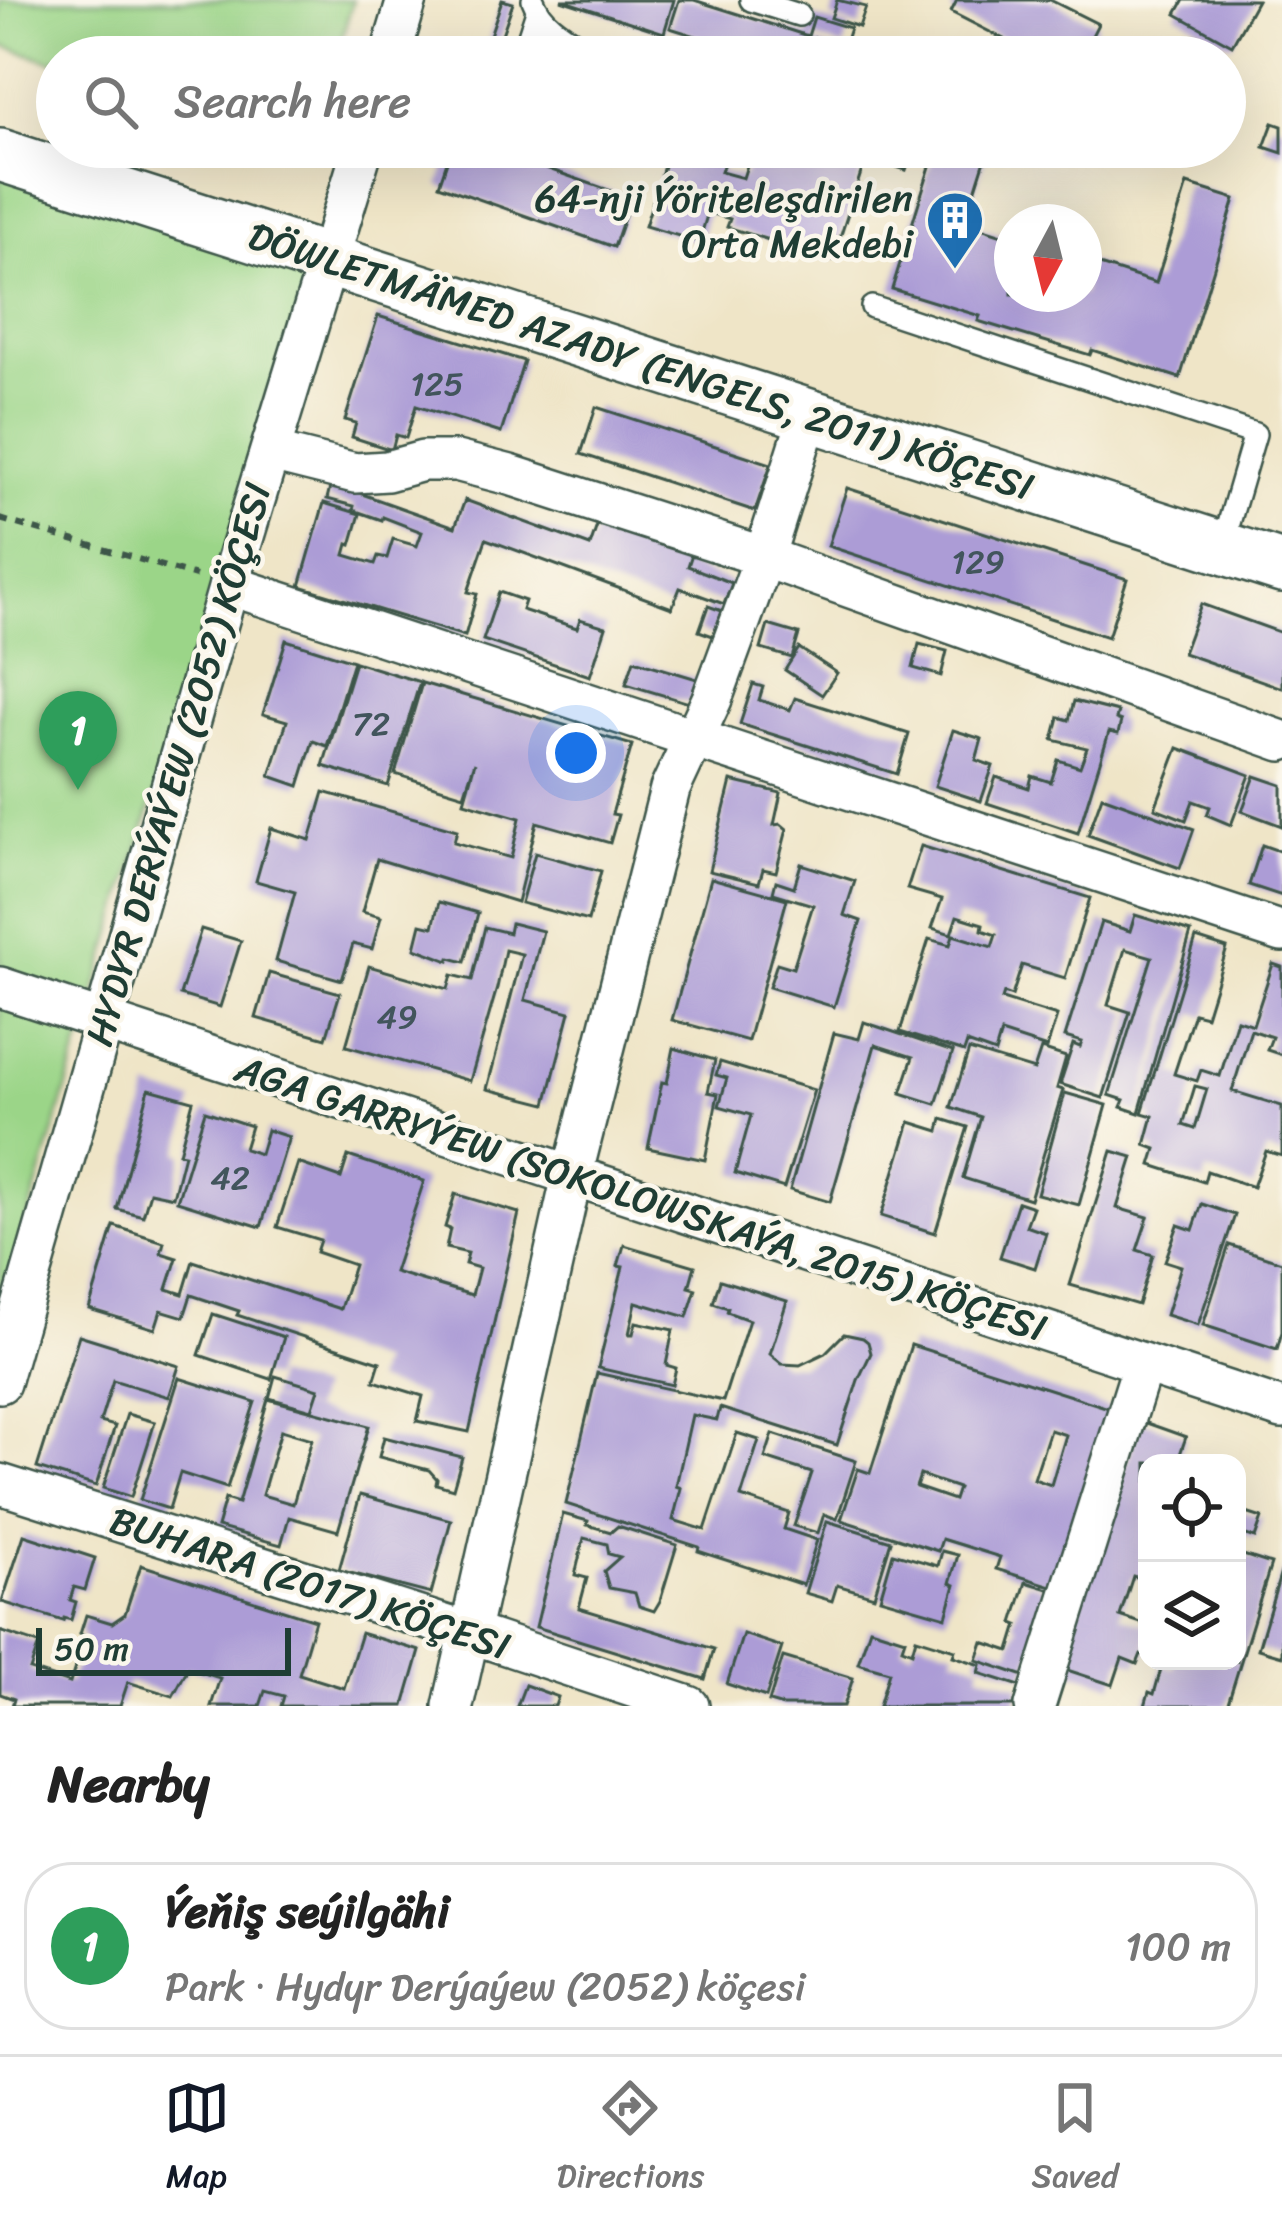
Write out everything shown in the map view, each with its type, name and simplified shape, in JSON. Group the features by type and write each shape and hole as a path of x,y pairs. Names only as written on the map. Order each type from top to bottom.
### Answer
{"street":[{"path":"396,36 407,0"},
{"name":"DÖWLETMÄMED AZADY (ENGELS, 2011) KÖÇESI","path":"0,154 36,166"},
{"name":"DÖWLETMÄMED AZADY (ENGELS, 2011) KÖÇESI","path":"43,168 1282,567"},
{"name":"HYDYR DERÝAÝEW (2052) KÖÇESI","path":"0,1382 229,585 356,168"},
{"path":"453,1706 572,1176 670,789 712,699 809,415"},
{"path":"271,452 355,472 387,471 422,461 456,461 509,475 764,557 1282,741"},
{"path":"229,585 1282,932"},
{"name":"AGA GARRYÝEW (SOKOLOWSKAÝA, 2015) KÖÇESI","path":"0,987 1282,1409"},
{"path":"1035,1706 1143,1364"},
{"name":"BUHARA (2017) KÖÇESI","path":"0,1484 689,1706"}],"lane":[{"path":"752,0 799,15"},
{"path":"527,36 535,6"},
{"path":"535,6 565,36"},
{"path":"872,307 1255,434 1222,547"}],"path":[{"path":"0,519 229,585"}],"green space":[{"path":"0,0 353,0 342,36 36,36 36,56 0,45"},
{"path":"0,171 311,270 0,1311"}],"building":[{"path":"502,0 513,3 501,36 490,36"},
{"path":"561,0 674,0 664,33"},
{"path":"679,0 694,0 808,36 696,36 670,28"},
{"path":"837,0 866,7 859,27 831,18"},
{"path":"957,0 1050,0 1098,24 1092,36 998,36 951,12"},
{"path":"1184,0 1257,0 1237,36 1216,36 1176,14"},
{"path":"814,17 850,28 847,36 808,36"},
{"path":"1273,123 1282,126 1282,153 1264,147"},
{"path":"445,168 546,168 631,198 614,247 439,185"},
{"path":"663,168 722,168 721,172 743,178 746,168 862,168 833,260 727,227 730,219 708,212 699,242 645,226"},
{"name":"64-nji Ýöriteleşdirilen Orta Mekdebi","path":"929,168 982,168 965,223 994,232 994,312 1102,312 1102,266 1156,283 1187,184 1235,199 1180,378 978,321 980,316 892,289"},
{"path":"378,316 524,361 501,433 416,406 406,438 396,435 392,450 352,437 356,423 345,420"},
{"path":"596,407 771,464 755,511 581,454"},
{"path":"331,483 455,527 465,500 590,546 599,520 692,554 688,566 732,583 724,604 680,588 672,608 486,539 468,592 477,594 465,636 300,586 324,503 360,514 345,555 375,564 378,556 387,558 393,539 417,546 422,532 327,499"},
{"path":"847,488 1127,579 1108,637 828,546"},
{"path":"499,592 525,601 522,610 577,628 580,619 606,627 590,676 483,640"},
{"path":"1201,604 1282,633 1282,688 1183,653"},
{"path":"708,606 722,611 713,636 699,631"},
{"path":"768,625 799,634 792,658 761,649"},
{"path":"286,640 353,661 327,746 313,741 299,786 270,776 287,721 263,714"},
{"path":"919,644 947,651 941,676 913,668"},
{"path":"799,648 837,673 822,695 785,670"},
{"path":"634,660 697,679 689,703 626,684"},
{"path":"355,662 420,682 388,786 323,766"},
{"path":"422,683 632,745 612,814 618,815 610,843 537,822 517,902 377,859 362,912 381,917 372,949 353,944 342,980 276,961 295,892 256,881 271,828 310,840 324,792 457,830 454,842 511,858 520,818 464,802 475,762 464,795 395,774"},
{"path":"753,684 763,687 759,700 790,710 795,698 909,734 897,774 740,724"},
{"path":"1074,701 1118,712 1116,719 1121,721 1118,734 1109,732 1078,833 987,803 996,777 1029,788 1032,776 1051,782 1058,760 1080,767 1087,748 1053,740 1059,717 1069,720"},
{"path":"953,730 982,739 976,760 993,766 981,801 935,786"},
{"path":"1178,748 1250,775 1231,825 1207,815 1210,807 1193,801 1186,820 1155,808"},
{"path":"1255,776 1282,785 1282,826 1242,811"},
{"path":"731,781 781,793 774,825 787,829 776,872 763,869 759,883 709,871"},
{"path":"1102,796 1194,829 1180,868 1088,835"},
{"path":"1262,845 1282,852 1282,896 1249,885"},
{"path":"921,846 1090,898 1065,978 1022,965 1012,996 1004,993 1002,999 1057,1016 1047,1048 1001,1033 995,1053 967,1043 964,1052 900,1032 929,939 950,945 953,935 992,947 996,935 982,930 983,924 957,916 951,934 932,928 942,899 907,889"},
{"path":"535,853 601,871 588,921 521,903"},
{"path":"801,864 855,881 844,915 861,921 834,1007 769,987 777,963 793,968 813,905 773,893 776,881 794,887"},
{"path":"711,878 787,899 748,1041 672,1020"},
{"path":"439,902 478,913 465,962 415,948 421,924 433,927"},
{"path":"1135,915 1191,932 1139,1113 1121,1107 1124,1100 1109,1095 1152,957 1125,949 1108,1005 1130,1012 1103,1098 1060,1084 1073,1044 1080,1047 1082,1042 1065,1037 1101,922 1130,931"},
{"path":"511,923 543,931 525,1000 570,1012 546,1104 487,1089 522,954 505,950 470,1081 346,1046 369,966 448,989 452,975 472,980 485,927 509,933"},
{"path":"201,929 241,941 220,1007 180,995"},
{"path":"1196,938 1227,948 1206,1016 1194,1013 1174,1074 1197,1081 1201,1070 1220,1076 1237,1020 1253,1025 1273,964 1282,967 1282,1055 1267,1050 1272,1037 1251,1030 1232,1091 1282,1106 1282,1156 1266,1151 1253,1187 1207,1171 1204,1182 1151,1165 1156,1149 1145,1145 1153,1116 1142,1113","holes":["1195,1086 1207,1089 1195,1129 1183,1125"]},
{"path":"269,973 340,993 326,1038 256,1018"},
{"path":"864,1022 953,1052 936,1104 901,1093 913,1057 875,1045 830,1202 790,1190 834,1033 859,1039"},
{"path":"674,1048 715,1060 708,1092 718,1094 705,1160 648,1148"},
{"path":"1041,1049 1066,1057 1057,1088 1063,1090 1030,1199 963,1178 981,1117 951,1107 969,1050 1034,1070"},
{"path":"720,1062 814,1090 784,1188 735,1173 751,1115 719,1106 727,1078 716,1075"},
{"path":"149,1089 193,1101 173,1197 150,1192 143,1216 117,1209"},
{"path":"1065,1093 1107,1105 1079,1205 1037,1194"},
{"path":"205,1111 251,1126 244,1149 260,1154 267,1130 289,1137 261,1227 177,1201"},
{"path":"942,1119 968,1127 935,1233 881,1216 910,1122 939,1131"},
{"path":"1112,1151 1133,1157 1117,1208 1148,1217 1137,1250 1153,1255 1138,1305 1070,1285"},
{"path":"348,1156 424,1181 394,1272 472,1295 479,1268 465,1264 468,1253 446,1248 450,1229 445,1227 455,1194 519,1213 469,1432 417,1421 423,1396 374,1381 380,1362 191,1295 184,1317 161,1310 155,1329 89,1309 114,1226 164,1242 161,1253 177,1258 167,1289 183,1294 193,1261 340,1309 354,1265 316,1252 320,1240 277,1227 298,1163 341,1178"},
{"path":"1018,1202 1033,1207 1026,1226 1046,1233 1035,1268 1000,1257"},
{"path":"1202,1204 1235,1215 1198,1325 1166,1315 1181,1266 1165,1261 1178,1225 1193,1230"},
{"path":"624,1245 695,1266 689,1287 696,1289 687,1317 636,1302 629,1334 636,1322 673,1330 666,1365 676,1368 672,1385 598,1368"},
{"path":"1229,1245 1282,1262 1282,1332 1277,1349 1203,1325"},
{"path":"720,1280 787,1301 770,1354 782,1364 800,1365 825,1353 844,1334 863,1338 871,1353 837,1445 720,1408 717,1420 692,1415 673,1520 705,1530 737,1433 759,1440 741,1497 789,1513 784,1529 817,1540 803,1585 566,1504 597,1373 723,1401 749,1320 713,1303"},
{"path":"213,1314 284,1337 271,1379 199,1355"},
{"path":"79,1335 179,1366 169,1397 113,1380 100,1422 115,1426 96,1486 37,1468"},
{"path":"911,1345 1115,1410 1058,1588 996,1569 1000,1557 942,1539 938,1551 841,1520 858,1469 870,1473","holes":["1050,1430 1066,1435 1051,1485 1034,1479","920,1475 958,1488 954,1500 916,1487"]},
{"path":"275,1376 319,1389 312,1410 269,1398"},
{"path":"179,1378 255,1402 227,1488 180,1473 169,1509 140,1500"},
{"path":"268,1399 369,1426 338,1531 289,1517 281,1545 217,1527 225,1499 238,1503","holes":["281,1430 312,1439 293,1504 262,1495"]},
{"path":"127,1414 155,1422 131,1497 103,1488"},
{"path":"1141,1421 1186,1437 1180,1454 1138,1454 1138,1577 1133,1576 1120,1616 1138,1622 1137,1664 1122,1658 1113,1685 1058,1667"},
{"path":"773,1434 856,1461 837,1519 824,1514 818,1533 794,1526 812,1473 765,1458"},
{"path":"384,1437 462,1457 453,1489 436,1484 429,1470 379,1457"},
{"path":"360,1495 451,1520 431,1594 339,1570"},
{"path":"1246,1513 1262,1518 1255,1538 1246,1535"},
{"path":"563,1514 611,1532 618,1526 677,1545 654,1611 639,1606 635,1593 609,1588 604,1571 620,1557 609,1554 607,1544 584,1538 575,1575 587,1578 579,1608 714,1649 705,1679 536,1627"},
{"path":"827,1521 891,1541 874,1596 837,1585 832,1601 805,1593"},
{"path":"24,1535 95,1558 85,1590 74,1587 71,1620 2,1602"},
{"path":"942,1551 958,1555 946,1617 880,1598 893,1553 938,1566"},
{"path":"1246,1556 1271,1564 1246,1645"},
{"path":"141,1565 315,1620 299,1674 344,1688 361,1633 420,1651 404,1706 281,1706 284,1696 265,1691 260,1706 211,1706 220,1678 188,1668 173,1696 128,1682 120,1706 12,1706 14,1699 0,1694 0,1631 39,1644 30,1670 70,1683 85,1636 80,1634 86,1615 112,1623 125,1614"},
{"path":"1282,1572 1282,1656 1258,1649"},
{"path":"1026,1582 1052,1590 1024,1676 977,1660 983,1642 1010,1651"},
{"path":"870,1628 905,1639 902,1648 912,1652 916,1638 955,1650 953,1656 981,1665 979,1673 1020,1686 1014,1706 879,1706 889,1672 858,1663"},
{"path":"743,1634 782,1647 766,1697 727,1684"},
{"path":"783,1657 853,1678 844,1706 769,1702"},
{"path":"1161,1670 1238,1670 1227,1706 1145,1706 1149,1692 1154,1694"},
{"path":"525,1685 558,1697 555,1706 517,1706"}],"place":[{"name":"64-nji Ýöriteleşdirilen Orta Mekdebi","path":"955,271"},
{"name":"Ýeňiş seýilgähi","path":"78,790"}]}
